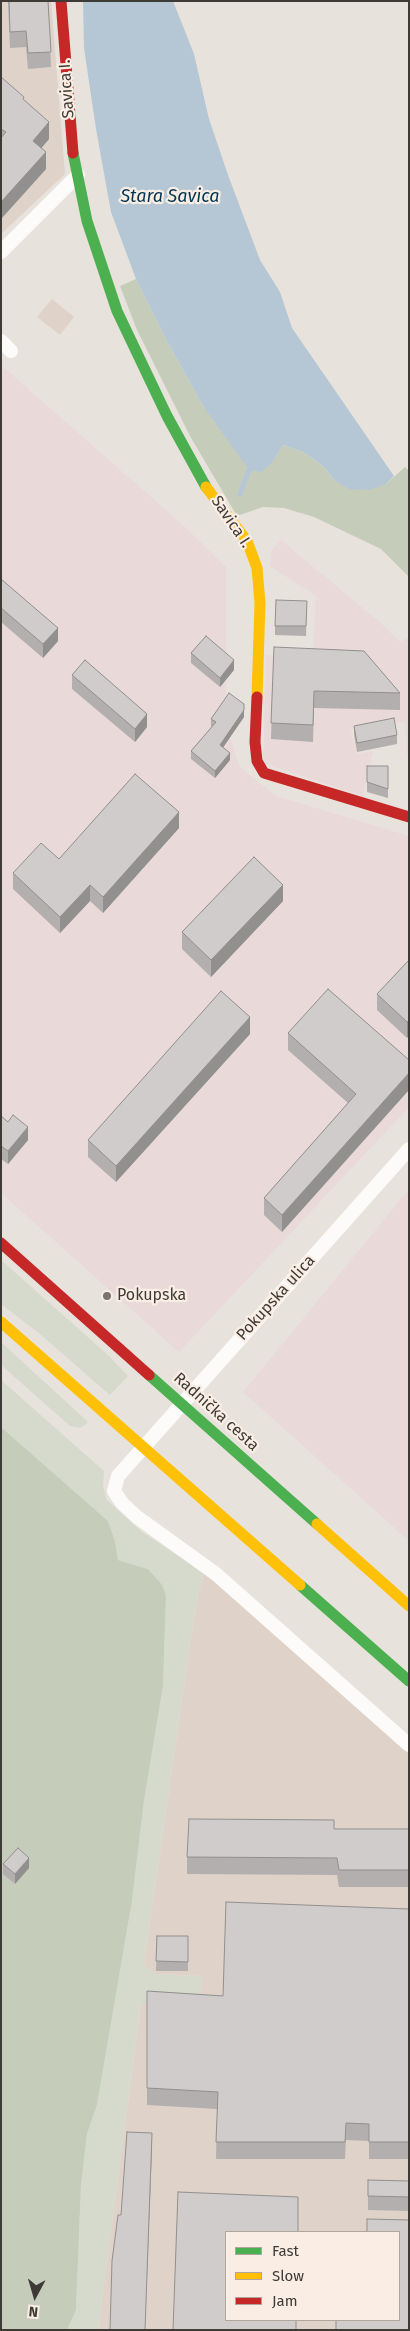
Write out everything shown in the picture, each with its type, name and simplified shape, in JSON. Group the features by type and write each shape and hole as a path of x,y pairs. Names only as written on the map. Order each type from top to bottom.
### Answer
{"main road":[{"name":"Savica I.","path":"61,1 72,153 87,221 117,312 172,425 206,486 247,541 257,568 260,603 255,742 257,761 264,773 409,817"},
{"name":"Radnička cesta","path":"1,1243 409,1606"},
{"path":"1,1322 409,1681"}],"street":[{"path":"1,252 78,175"},
{"name":"Pokupska ulica","path":"409,1149 143,1446 115,1481 114,1491 122,1503 156,1532 216,1574 409,1745"}],"shaded area":[{"path":"1,1 51,1 65,174 1,234"},
{"path":"52,299 74,317 60,335 37,317"},
{"path":"1,365 184,526 226,567 226,726 240,767 276,796 409,836 409,1107 179,1352 1,1193"},
{"path":"281,540 382,624 400,642 409,637 409,755 407,755 405,722 351,730 356,754 373,751 363,796 263,762 266,655 313,658 316,596 270,566 272,549"},
{"path":"409,1189 409,1541 243,1392"},
{"path":"1,1260 109,1356 128,1376 110,1395 40,1334 1,1304"},
{"path":"1,1342 88,1422 80,1428 70,1426 1,1365"},
{"path":"1,1380 104,1471 103,1486 107,1500 142,1532 204,1573 196,1603 144,1963 147,1969 153,1970 155,1974 202,1976 200,2001 141,2003 98,2330 67,2330 76,2310 81,2186 87,2134 97,2105 132,1901 144,1801 163,1686 166,1596 148,1569 118,1560 115,1541 108,1521 1,1427"},
{"path":"204,1573 409,1752 409,2330 98,2330 141,2003 202,1976 155,1974 147,1969 144,1963 196,1603"}],"green space":[{"path":"136,279 167,341 203,406 272,463 283,445 303,452 324,467 334,480 386,484 405,467 409,471 409,577 381,549 314,517 284,508 263,507 237,516 190,436 137,330 120,286"},
{"path":"1,1427 108,1521 115,1541 118,1560 148,1569 162,1585 166,1596 163,1686 144,1801 132,1901 97,2105 87,2134 81,2186 76,2310 67,2330 1,2330"}],"water":[{"name":"Stara Savica","path":"83,1 173,1 194,54 209,119 260,260 280,292 292,328 394,476 386,484 368,490 349,489 334,480 324,467 303,452 283,445 272,463 261,472 249,470 203,406 167,341 136,279 111,212 84,48"}],"building":[{"path":"9,1 48,1 51,52 28,53 26,31 10,32"},
{"path":"1,77 49,122 33,141 46,152 1,202 1,138 6,132 1,129"},
{"path":"1,579 58,628 43,644 1,608"},
{"path":"276,600 307,601 306,626 275,626"},
{"path":"206,636 234,660 220,678 191,653"},
{"path":"274,647 364,651 400,693 314,691 313,725 271,723"},
{"path":"85,660 147,714 135,729 72,675"},
{"path":"229,693 244,704 244,710 220,745 230,753 215,771 191,751 216,722 211,719"},
{"path":"394,718 397,735 357,743 354,726"},
{"path":"367,766 388,766 388,789 367,782"},
{"path":"135,774 179,812 103,897 90,885 60,917 13,873 41,843 59,859"},
{"path":"254,857 283,885 211,960 182,932"},
{"path":"409,960 409,1020 407,1022 377,994"},
{"path":"328,989 409,1060 409,1073 282,1215 264,1198 356,1094 288,1033"},
{"path":"221,991 250,1017 116,1166 88,1140"},
{"path":"13,1115 28,1127 8,1151 1,1146 1,1116 8,1122"},
{"path":"189,1819 334,1820 334,1829 409,1829 409,1870 339,1870 337,1858 187,1857"},
{"path":"18,1848 29,1858 15,1874 3,1864"},
{"path":"226,1902 409,1909 409,2142 369,2142 369,2124 346,2123 345,2142 216,2142 218,2092 147,2088 147,1991 223,1996"},
{"path":"157,1936 188,1936 188,1962 156,1961"},
{"path":"127,2132 152,2133 145,2330 110,2330 112,2261 118,2215 121,2215"},
{"path":"368,2180 409,2181 409,2197 368,2196"},
{"path":"178,2192 298,2197 298,2231 225,2231 225,2321 296,2321 296,2330 173,2330"},
{"path":"367,2219 409,2220 409,2330 336,2330 336,2321 400,2321 400,2231 367,2231"}],"waterway":[{"path":"240,494 249,470"}],"traffic: fast":[{"path":"73,153 87,221 117,311 167,416 206,487"},
{"path":"149,1375 317,1524"},
{"path":"300,1585 409,1681"}],"traffic: slow":[{"path":"206,487 247,541 257,568 260,603 257,697"},
{"path":"1,1322 300,1585"},
{"path":"317,1524 409,1606"}],"traffic: jam":[{"path":"61,1 73,153"},
{"path":"257,697 255,742 257,761 264,773 409,817"},
{"path":"1,1243 149,1375"}],"place":[{"name":"Pokupska","path":"107,1296"}]}
